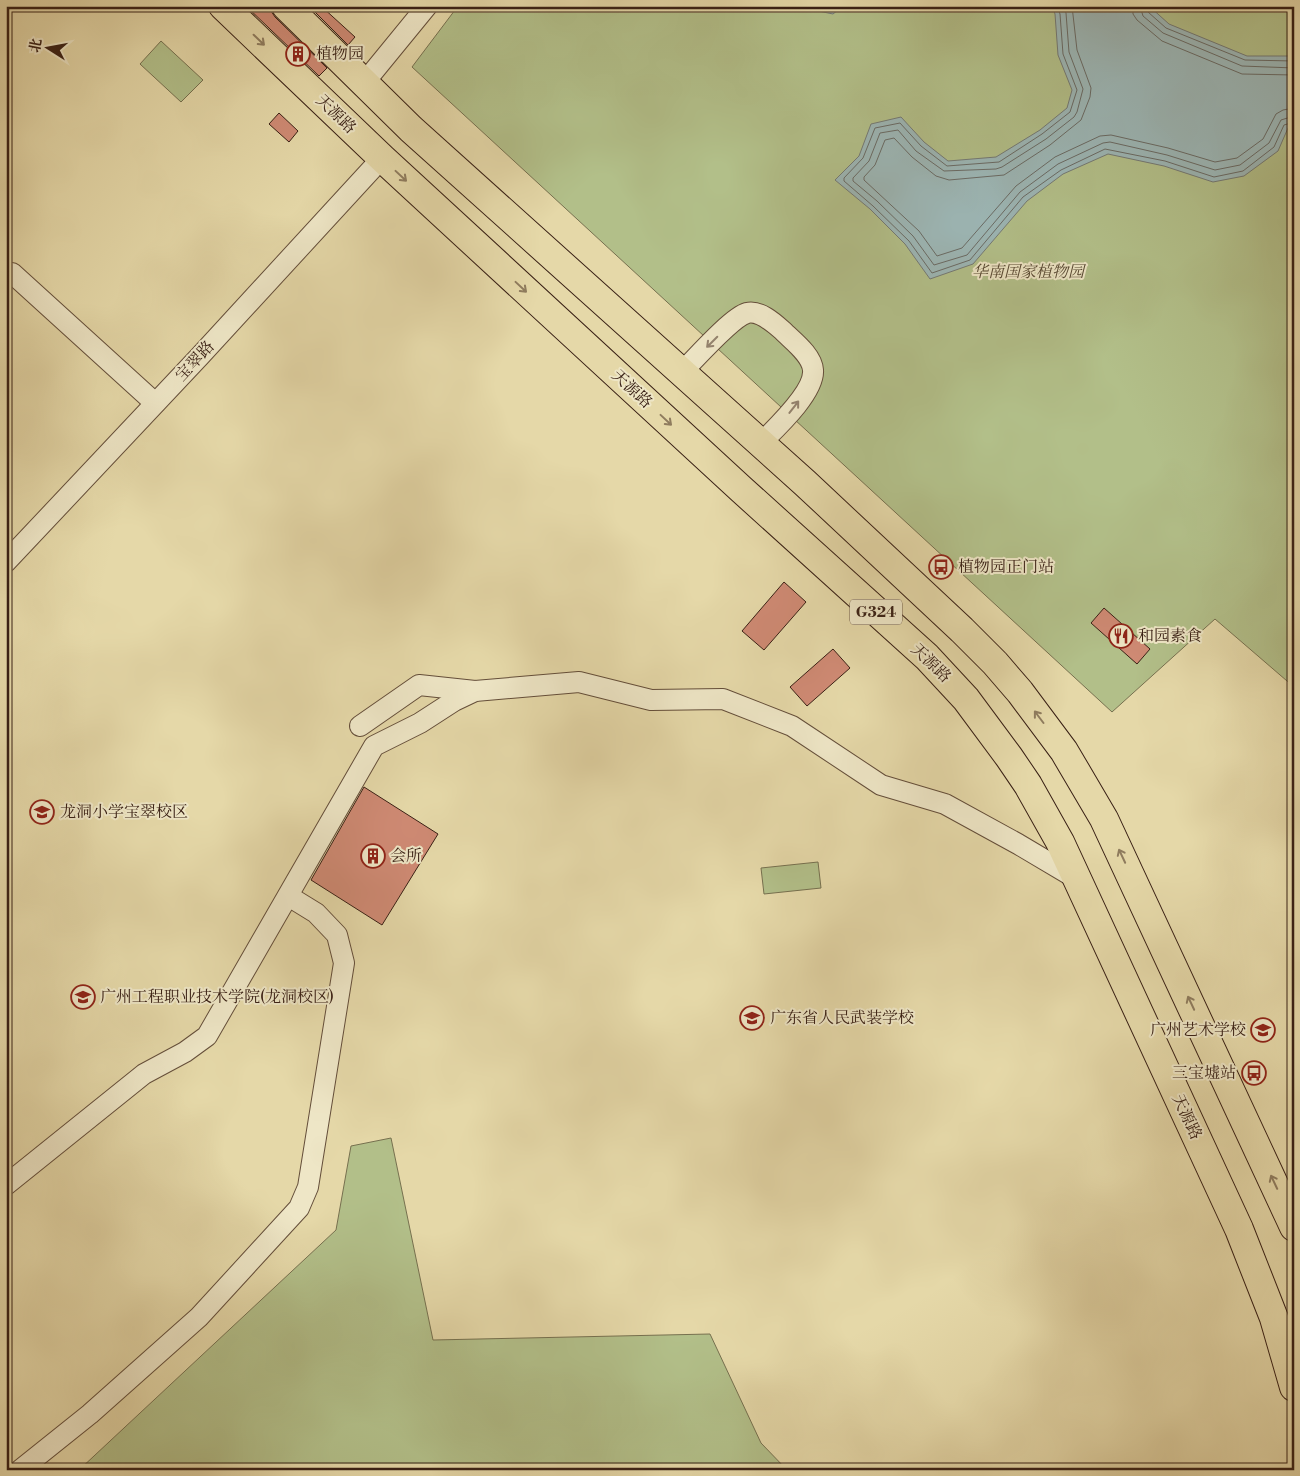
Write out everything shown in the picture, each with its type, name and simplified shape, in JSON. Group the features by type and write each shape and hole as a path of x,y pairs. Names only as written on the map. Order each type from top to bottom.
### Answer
{"highway":[{"name":"天源路","path":"223,6 382,158 719,469 927,657 988,728 1028,785 1060,842 1239,1229 1274,1318 1294,1387"},
{"name":"G324","path":"286,6 411,130 761,443 919,590 995,663 1020,692 1064,751 1104,819 1294,1227"}],"street":[{"path":"364,83 426,6"},
{"name":"宝翠路","path":"6,562 200,356 382,158"},
{"path":"12,273 155,403"},
{"path":"682,372 717,336 736,319 745,314 760,314 781,330 810,360 813,370 810,383 795,408 761,443"},
{"path":"360,726 419,685 475,691 579,682 651,700 723,699 792,726 881,785 946,804 1077,879"},
{"path":"6,1185 144,1074 185,1052 206,1036 374,746 420,723 454,701 475,691"},
{"path":"20,1470 90,1414 199,1317 299,1208 308,1187 344,963 337,934 316,913 290,897"}],"green space":[{"name":"华南国家植物园","path":"458,6 1294,6 1294,687 1215,619 1112,712 412,67"},
{"path":"161,41 203,80 181,102 140,64"},
{"path":"818,862 821,888 764,894 761,868"},
{"path":"391,1138 433,1340 710,1334 761,1443 787,1470 79,1470 336,1230 351,1146"}],"water":[{"path":"778,6 843,6 833,14 799,7 779,9"},
{"path":"1052,6 1149,6 1169,24 1247,56 1294,56 1294,126 1288,128 1278,151 1244,176 1213,182 1164,166 1108,154 1063,174 1027,201 973,264 930,279 905,244 870,209 835,180 859,156 871,124 901,117 924,142 948,161 996,157 1040,130 1067,108 1072,90 1058,55 1055,14"}],"building":[{"path":"246,6 271,6 271,11 275,17 327,68 319,76"},
{"path":"309,6 321,6 355,37 348,45"},
{"path":"279,113 298,131 289,142 269,124"},
{"path":"784,582 806,602 764,650 742,631"},
{"name":"和园素食","path":"1104,608 1150,649 1137,664 1091,623"},
{"path":"833,649 850,668 807,706 790,687"},
{"name":"会所","path":"364,787 438,834 382,925 311,880"}],"place":[{"name":"植物园","path":"298,54"},
{"name":"植物园正门站","path":"941,567"},
{"name":"和园素食","path":"1121,636"},
{"name":"龙洞小学宝翠校区","path":"42,812"},
{"name":"会所","path":"373,856"},
{"name":"广州工程职业技术学院(龙洞校区)","path":"83,997"},
{"name":"广东省人民武装学校","path":"752,1018"},
{"name":"广州艺术学校","path":"1263,1030"},
{"name":"三宝墟站","path":"1254,1073"}]}
